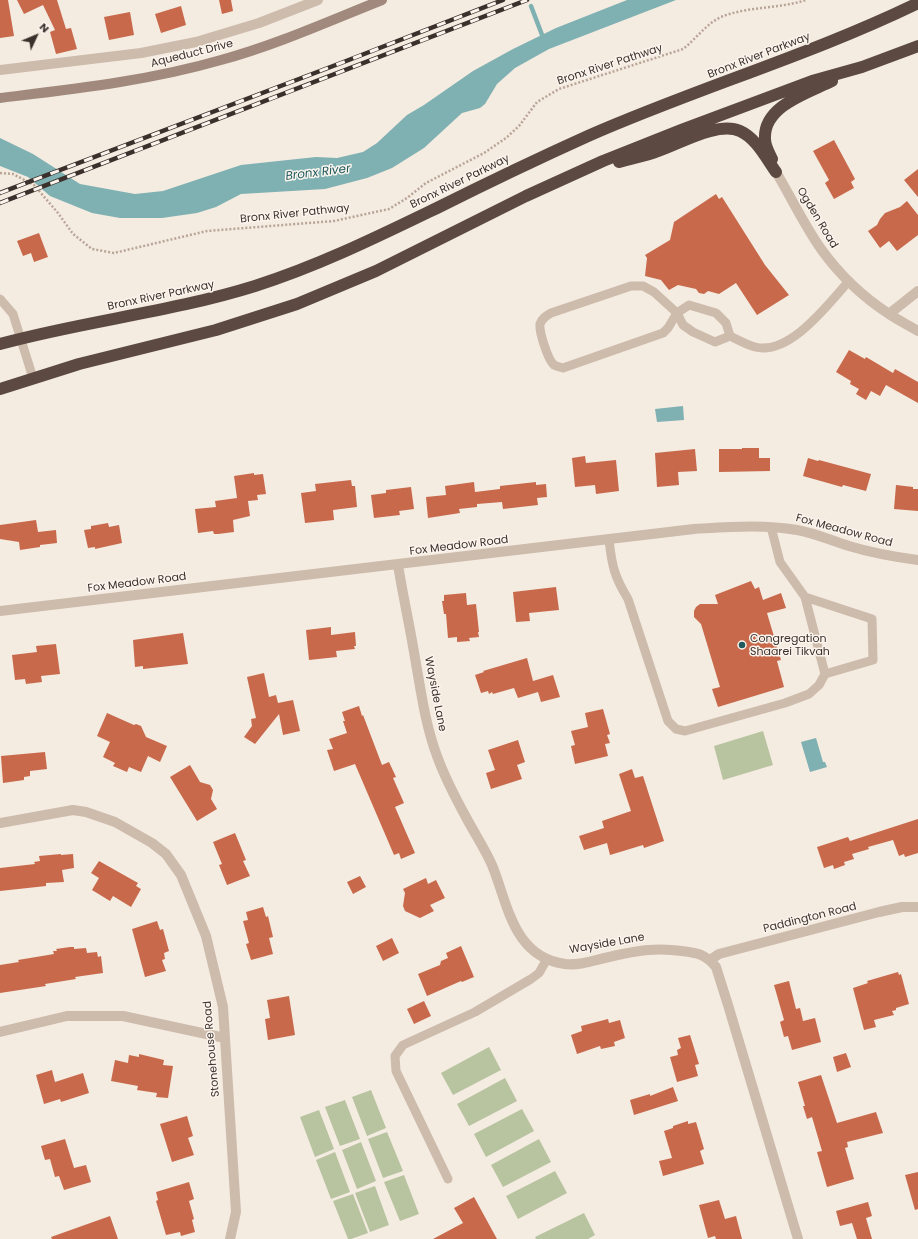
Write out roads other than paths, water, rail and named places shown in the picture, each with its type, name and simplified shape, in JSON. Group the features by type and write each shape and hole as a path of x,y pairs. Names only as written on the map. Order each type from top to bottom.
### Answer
{"highway":[{"name":"Bronx River Parkway","path":"0,344 21,338 202,301 256,286 308,268 359,246 504,175 592,135 652,110 828,43 918,3"},
{"path":"0,389 113,355 216,330 297,304 376,271 578,173 654,140 805,84 918,46"},
{"path":"776,172 765,141 766,128 774,114 785,104 862,66"},
{"path":"578,173 657,152 711,130 725,128 734,128 747,136 776,172"}],"street":[{"name":"Aqueduct Drive","path":"0,70 141,53 196,42 259,23 318,0"},
{"name":"Aqueduct Drive","path":"0,98 130,81 203,65 247,52 382,0"},
{"name":"Ogden Road","path":"776,172 820,248 849,281 860,292 889,314 918,331"},
{"path":"889,314 918,291"},
{"name":"Fox Meadow Road","path":"0,611 694,530 741,526 798,530 849,546 889,556 918,560"},
{"name":"Wayside Lane","path":"398,565 429,734 451,788 492,864 509,916 521,938 532,950 547,959 566,964 586,962 652,948 701,954 710,960"},
{"name":"Stonehouse Road","path":"0,823 73,810 86,812 115,822 152,843 166,854 181,875 206,936 222,1007 236,1212 230,1239"},
{"name":"Paddington Road","path":"710,960 719,954 879,912 902,907 918,907"},
{"path":"710,960 716,967 728,1005 798,1239"},
{"path":"0,1032 68,1016 123,1016 225,1038"}],"lane":[{"path":"730,336 726,323 716,313 689,305 677,312 668,328 663,333 563,368 556,366 550,361 540,332 540,324 543,318 551,313 631,286 643,286 654,292 677,312 683,325 693,332 716,342 730,336 756,347 769,348 783,343 816,318 849,281"},
{"path":"0,299 13,314 33,378"},
{"path":"609,540 612,565 618,583 628,599 668,721 676,729 685,731 785,703 809,694 819,685 825,674 805,597 780,562 771,527"},
{"path":"805,597 872,619 874,660 825,674"},
{"path":"448,1179 396,1071 395,1056 403,1045 475,1012 532,979 539,973 547,959"}],"water":[{"name":"Bronx River","path":"627,0 676,0 549,49 515,68 497,84 485,104 480,108 462,113 424,148 392,168 367,178 325,189 241,194 216,207 197,213 162,218 120,218 92,213 50,196 28,177 0,166 0,138 33,154 80,184 135,194 163,191 241,165 316,157 337,158 363,152 377,143 407,115 473,71 556,28"},
{"path":"683,406 684,420 657,422 655,409"},
{"path":"816,738 823,762 825,762 827,767 810,772 801,742"}],"waterway":[{"path":"531,6 544,40"}],"railway":[{"path":"0,193 503,0"},
{"path":"0,203 527,0"}],"place":[{"name":"Congregation Shaarei Tikvah","path":"742,645"}]}
